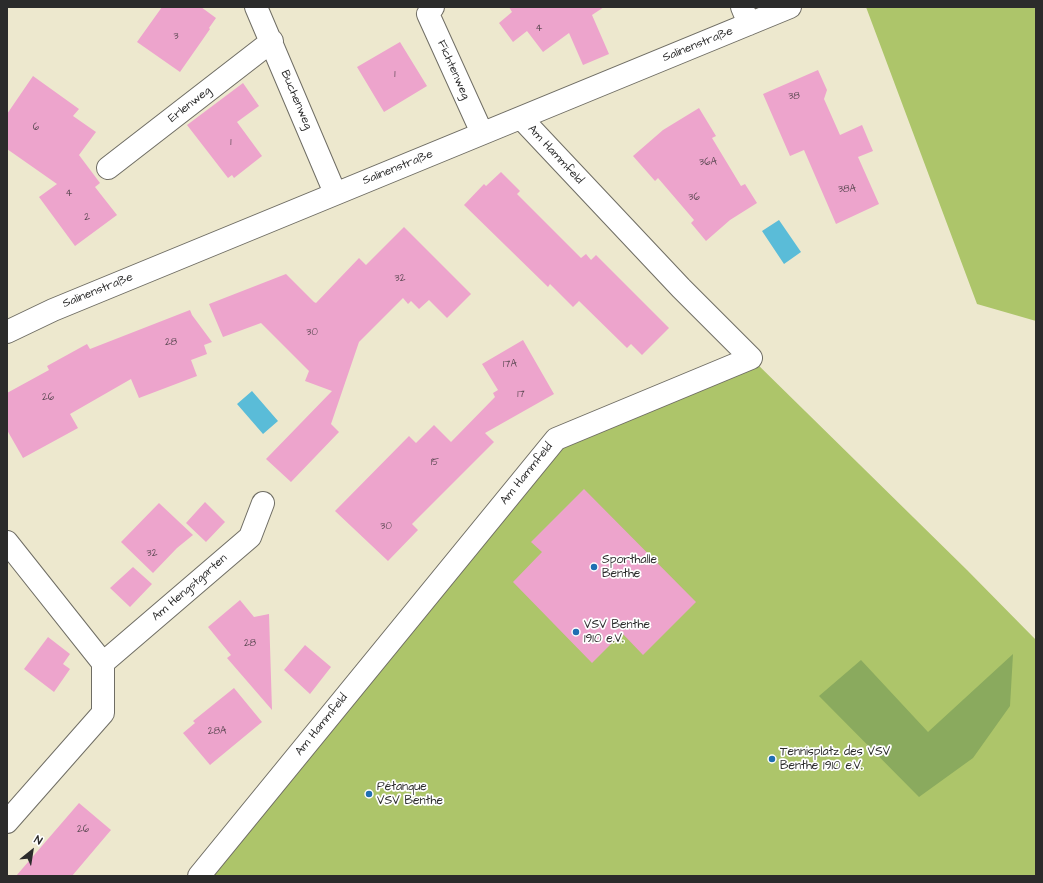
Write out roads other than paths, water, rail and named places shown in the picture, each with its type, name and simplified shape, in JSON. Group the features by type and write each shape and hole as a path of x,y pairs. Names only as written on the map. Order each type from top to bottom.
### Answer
{"street":[{"name":"Buchenweg","path":"256,7 272,41 335,193"},
{"name":"Fichtenweg","path":"433,7 428,14 482,133"},
{"name":"Salinenstraße","path":"7,332 53,310 335,193 521,118 746,16 790,7"},
{"name":"Erlenweg","path":"108,168 272,41"},
{"name":"Am Hammfeld","path":"199,876 556,439 752,358 681,288 521,118"},
{"name":"Am Hengstgarten","path":"103,663 250,537 263,503"},
{"path":"7,542 103,663 103,713 7,822"}],"water":[{"path":"779,220 801,252 784,264 762,231"},
{"path":"252,391 278,421 263,434 237,404"}],"place":[{"name":"Sporthalle Benthe","path":"594,567"},
{"name":"VSV Benthe 1910 e.V.","path":"576,632"},
{"name":"Tennisplatz des VSV Benthe 1910 e.V.","path":"772,759"},
{"name":"Pétanque VSV Benthe","path":"369,794"}]}
